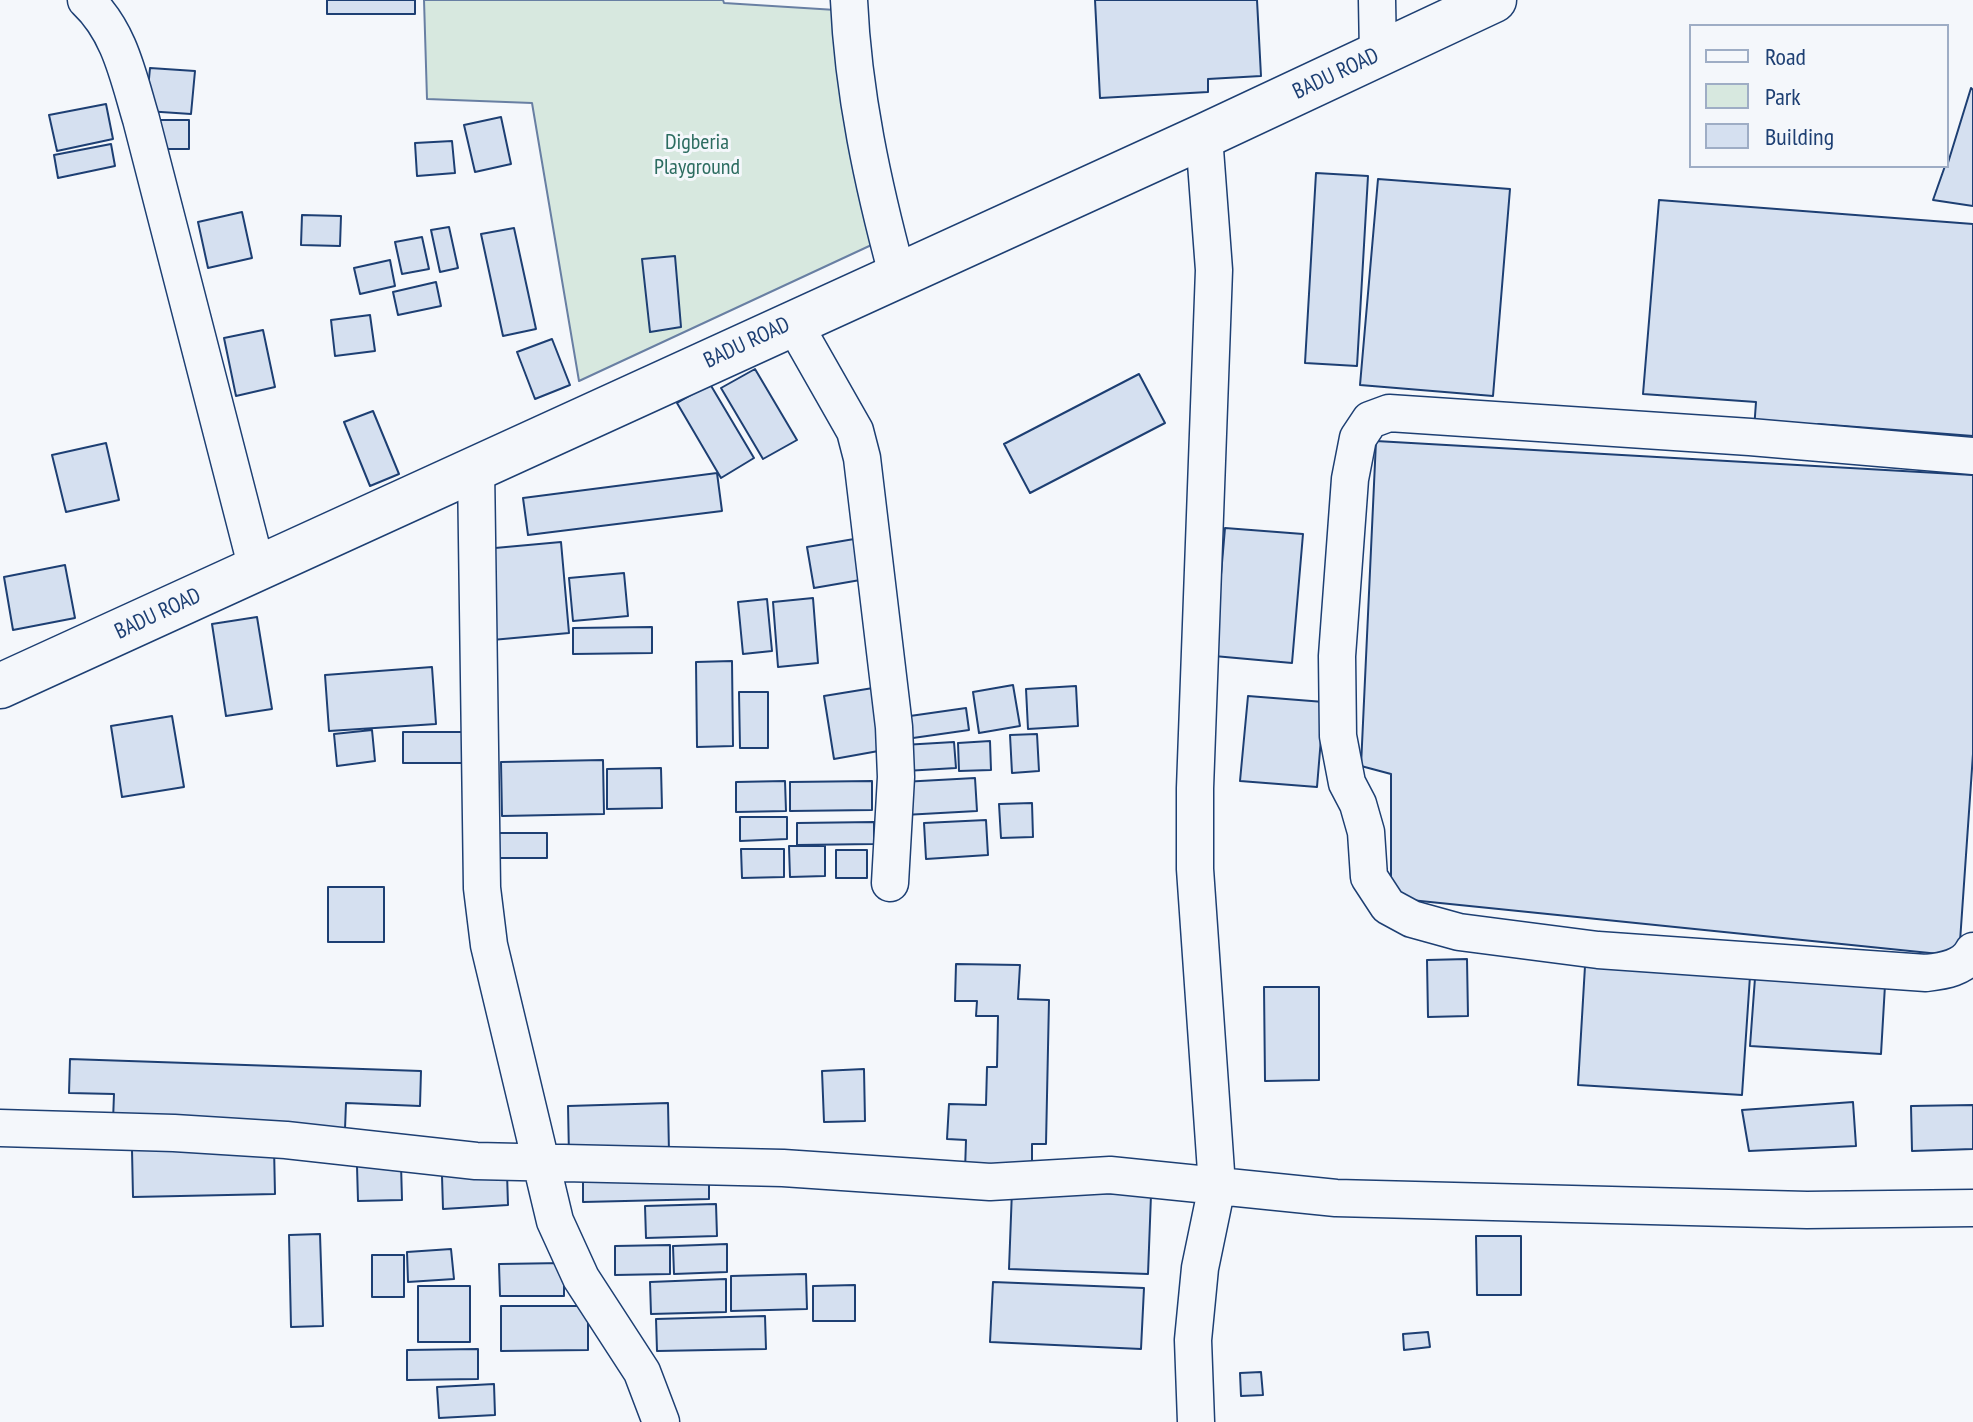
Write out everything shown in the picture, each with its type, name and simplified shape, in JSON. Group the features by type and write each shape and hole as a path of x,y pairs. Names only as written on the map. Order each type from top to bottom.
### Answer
{"main road":[{"name":"BADU ROAD","path":"0,686 1204,136 1494,0"}],"street":[{"path":"86,0 103,16 119,48 128,76 257,569"},
{"path":"849,0 855,77 876,191 897,274"},
{"path":"1377,0 1378,54"},
{"path":"1196,1422 1193,1340 1198,1282 1217,1186 1195,869 1195,788 1214,270 1204,136"},
{"path":"793,322 855,431 862,458 894,727 896,777 890,883"},
{"path":"1973,456 1750,437 1389,413 1370,420 1358,438 1350,479 1337,656 1338,736 1347,783 1358,804 1366,832 1369,877 1388,906 1412,919 1459,932 1598,950 1926,973 1948,970 1970,958 1973,951"},
{"path":"476,468 482,888 489,945 555,1221 581,1278 642,1372 661,1422"},
{"path":"0,1128 286,1140 476,1161 783,1168 990,1182 1110,1175 1336,1198 1807,1210 1973,1208"}],"green space":[{"name":"Digberia Playground","path":"424,0 723,0 724,3 852,11 880,241 579,381 532,103 427,99"}],"building":[{"path":"327,0 415,0 415,14 327,14"},
{"path":"1095,0 1257,0 1261,76 1208,79 1208,92 1100,98"},
{"path":"150,68 195,71 191,114 146,111"},
{"path":"1971,88 1973,206 1933,200 1944,168 1949,168"},
{"path":"106,104 113,139 57,151 49,115"},
{"path":"501,117 511,164 475,172 464,125"},
{"path":"152,120 189,120 189,149 152,149"},
{"path":"452,141 455,173 417,176 415,143"},
{"path":"111,144 115,166 58,178 54,155"},
{"path":"1316,173 1368,176 1357,366 1305,363"},
{"path":"1378,179 1510,189 1493,396 1360,385"},
{"path":"1659,200 1973,224 1973,436 1818,424 1817,435 1754,430 1756,402 1643,394"},
{"path":"242,212 252,258 208,268 198,222"},
{"path":"302,215 341,216 340,246 301,245"},
{"path":"449,227 458,268 440,272 431,230"},
{"path":"514,228 536,329 503,336 481,234"},
{"path":"422,237 429,269 402,274 395,242"},
{"path":"675,256 681,327 650,332 642,259"},
{"path":"390,260 395,286 360,294 354,268"},
{"path":"436,282 441,306 398,315 393,292"},
{"path":"370,315 375,351 335,356 331,320"},
{"path":"263,330 275,387 236,396 224,338"},
{"path":"552,339 570,385 535,399 517,352"},
{"path":"755,369 797,440 763,459 721,388"},
{"path":"1139,374 1165,423 1030,493 1004,444"},
{"path":"710,384 754,458 721,478 677,403"},
{"path":"373,411 399,474 370,486 344,422"},
{"path":"1376,441 1973,475 1973,754 1959,956 1391,898 1391,774 1361,766"},
{"path":"106,443 119,500 66,512 52,455"},
{"path":"717,473 722,511 528,535 523,498"},
{"path":"1225,528 1303,534 1292,663 1214,656"},
{"path":"860,538 866,579 814,588 807,547"},
{"path":"561,542 569,633 492,640 484,549"},
{"path":"65,565 75,618 13,630 4,577"},
{"path":"624,573 628,616 573,621 569,578"},
{"path":"813,598 818,663 778,667 773,602"},
{"path":"767,599 772,651 743,654 738,602"},
{"path":"257,617 272,709 226,716 212,624"},
{"path":"652,627 652,653 573,654 573,628"},
{"path":"732,661 733,746 697,747 696,662"},
{"path":"432,667 436,724 329,731 325,675"},
{"path":"1013,685 1020,726 979,733 973,692"},
{"path":"1076,686 1078,726 1028,729 1026,689"},
{"path":"873,688 884,750 834,759 824,696"},
{"path":"739,692 768,692 768,748 740,748"},
{"path":"1248,696 1324,702 1317,787 1240,781"},
{"path":"966,708 969,730 899,740 896,718"},
{"path":"172,716 184,787 122,797 111,726"},
{"path":"372,730 375,761 337,766 334,734"},
{"path":"403,732 464,732 464,763 403,763"},
{"path":"1037,734 1039,771 1012,773 1010,735"},
{"path":"990,741 991,770 959,771 958,743"},
{"path":"954,742 956,768 905,771 903,745"},
{"path":"603,760 604,814 502,816 501,762"},
{"path":"661,768 662,808 607,809 607,769"},
{"path":"975,778 977,811 904,815 902,782"},
{"path":"785,781 786,811 736,812 736,782"},
{"path":"872,781 872,810 790,811 790,782"},
{"path":"1032,803 1033,837 1001,838 999,804"},
{"path":"740,817 787,817 787,839 740,841"},
{"path":"986,820 988,855 926,859 924,823"},
{"path":"874,822 874,844 797,845 797,823"},
{"path":"491,833 547,833 547,858 491,858"},
{"path":"789,846 825,846 825,876 790,877"},
{"path":"741,849 784,849 784,877 742,878"},
{"path":"836,850 867,850 867,878 836,878"},
{"path":"328,887 384,887 384,942 328,942"},
{"path":"1467,959 1468,1016 1428,1017 1427,960"},
{"path":"956,964 1020,965 1018,999 1049,1000 1046,1144 1032,1144 1032,1172 965,1171 966,1140 947,1139 949,1104 986,1105 987,1067 997,1067 998,1016 976,1016 977,1001 955,1001"},
{"path":"1585,966 1750,976 1742,1095 1578,1085"},
{"path":"1755,978 1885,985 1881,1054 1750,1046"},
{"path":"1264,987 1319,987 1319,1080 1265,1081"},
{"path":"70,1059 421,1071 420,1106 346,1103 345,1129 113,1121 114,1094 69,1093"},
{"path":"864,1069 865,1121 824,1122 822,1071"},
{"path":"1853,1102 1856,1146 1749,1151 1742,1110"},
{"path":"668,1103 669,1153 569,1156 568,1106"},
{"path":"1973,1105 1973,1149 1912,1151 1911,1106"},
{"path":"274,1147 275,1194 133,1197 132,1150"},
{"path":"401,1164 402,1200 358,1201 357,1166"},
{"path":"583,1168 709,1171 709,1199 583,1202"},
{"path":"507,1173 508,1205 443,1209 442,1176"},
{"path":"1012,1190 1151,1195 1148,1274 1009,1269"},
{"path":"716,1204 717,1236 646,1238 645,1206"},
{"path":"320,1234 323,1326 291,1327 289,1235"},
{"path":"1476,1236 1521,1236 1521,1295 1477,1295"},
{"path":"727,1244 727,1272 674,1274 673,1246"},
{"path":"670,1245 670,1274 615,1275 615,1246"},
{"path":"451,1249 454,1279 408,1282 407,1252"},
{"path":"372,1255 404,1255 404,1297 372,1297"},
{"path":"564,1263 564,1296 500,1296 499,1264"},
{"path":"806,1274 807,1309 731,1311 731,1276"},
{"path":"726,1279 726,1312 651,1314 650,1282"},
{"path":"993,1282 1144,1288 1141,1349 990,1342"},
{"path":"855,1285 855,1321 813,1321 813,1286"},
{"path":"418,1286 470,1286 470,1342 418,1342"},
{"path":"501,1306 588,1306 588,1350 501,1351"},
{"path":"765,1316 766,1349 657,1351 656,1319"},
{"path":"1428,1332 1430,1347 1404,1350 1403,1334"},
{"path":"478,1349 478,1379 407,1380 407,1350"},
{"path":"1261,1372 1263,1395 1241,1396 1240,1373"},
{"path":"494,1384 495,1415 439,1418 437,1387"}]}
